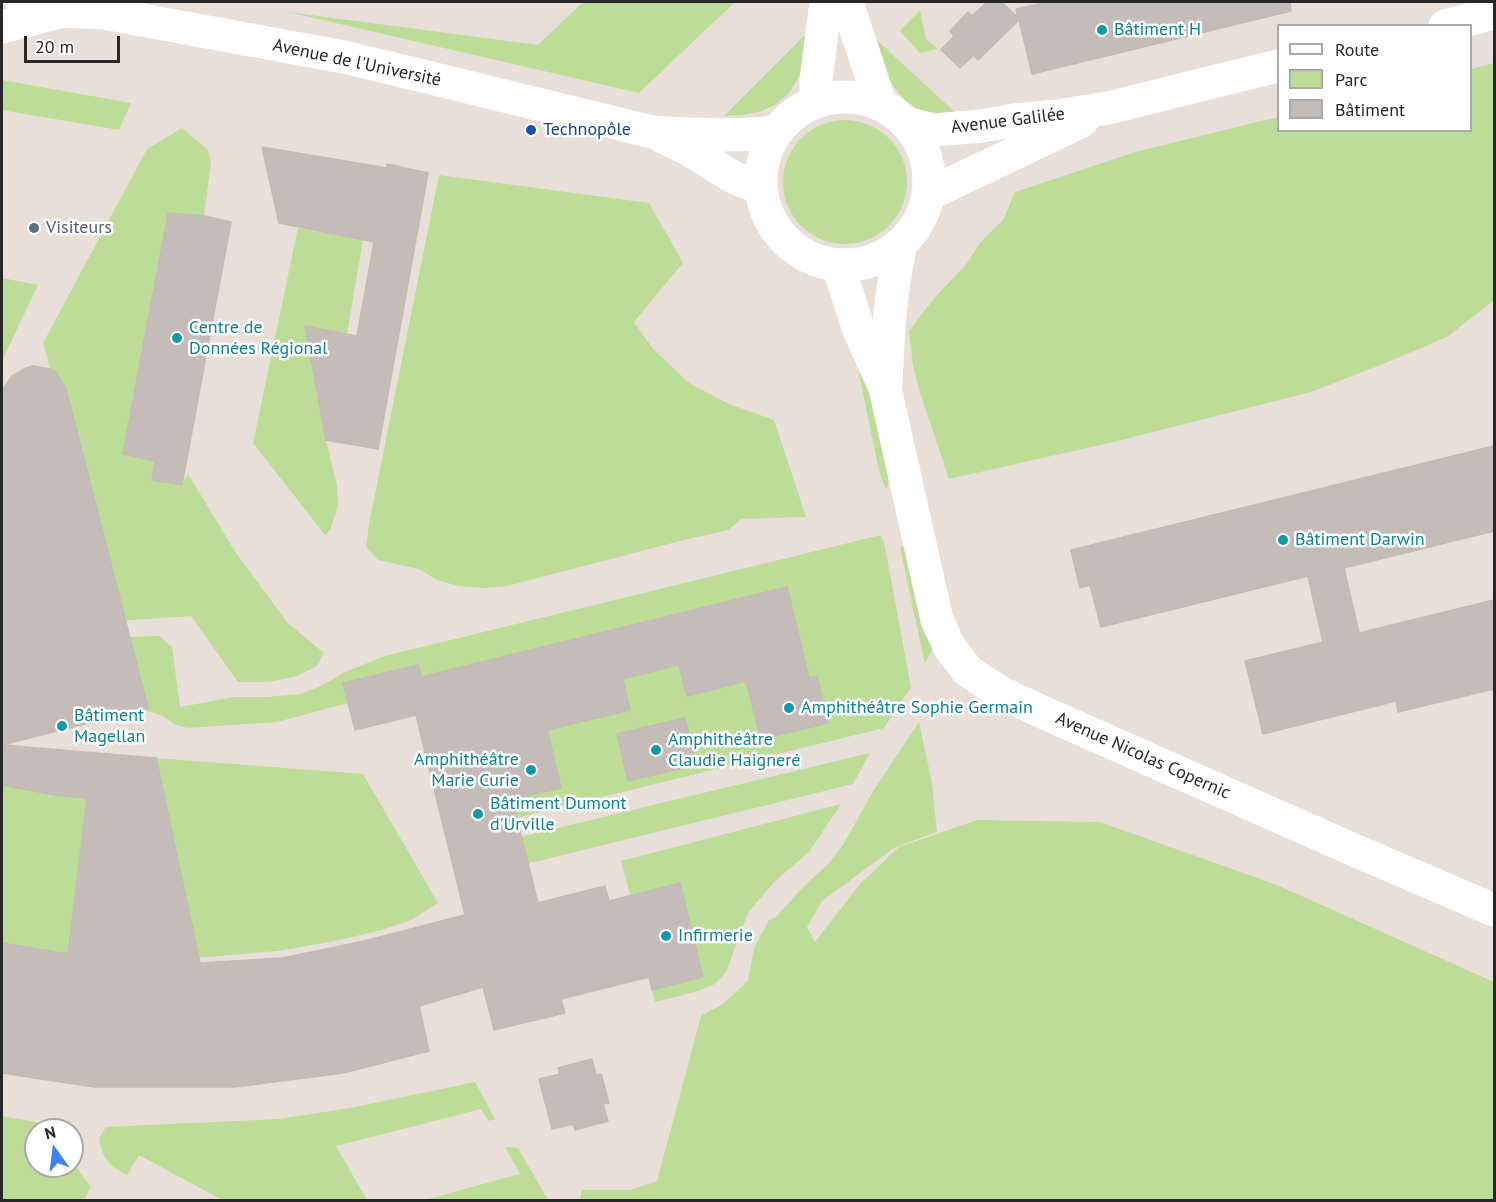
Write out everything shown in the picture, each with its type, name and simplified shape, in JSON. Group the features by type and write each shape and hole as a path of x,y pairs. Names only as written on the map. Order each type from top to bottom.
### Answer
{"street":[{"name":"Avenue de l'Université","path":"22,2 60,11 104,13 349,58 652,132 691,135 749,135 776,132"},
{"path":"816,101 816,80 826,2"},
{"path":"847,2 880,104"},
{"name":"Avenue de l'Université","path":"2,27 60,11"},
{"path":"1453,24 1494,13"},
{"name":"Avenue Galilée","path":"909,124 935,130 1058,116 1108,108 1277,66"},
{"path":"837,96 859,97 880,104 895,112 909,124 922,145 929,169 929,194 924,213 914,230 901,244 882,257 860,264 838,265 813,259 792,246 775,227 764,205 761,188 766,149 776,132 794,113 816,101 837,96"},
{"name":"Avenue Galilée","path":"929,194 1108,108"},
{"name":"Avenue de l'Université","path":"652,132 684,147 735,178 761,188"},
{"name":"Avenue Nicolas Copernic","path":"885,388 894,272 901,244"},
{"name":"Avenue Nicolas Copernic","path":"838,265 859,330 885,388 937,620 950,648 968,671 1001,693 1049,715 1494,910"}],"green space":[{"path":"583,2 735,2 639,93 288,12 538,45"},
{"path":"920,10 926,39 938,49 920,53 900,31"},
{"path":"810,30 804,68 789,93 775,105 759,112 724,116"},
{"path":"866,30 960,117 939,116 909,103 889,79"},
{"path":"1494,63 1494,300 1447,337 1311,392 1114,442 949,479 920,393 913,366 909,331 935,297 965,266 980,243 1003,220 1015,192 1135,152 1277,117 1277,132 1472,132 1472,69"},
{"path":"2,80 131,103 119,130 2,110"},
{"path":"845,120 869,125 889,138 902,158 907,182 902,206 889,226 869,239 845,244 821,239 801,226 788,206 783,182 788,158 801,138 821,125"},
{"path":"182,128 208,150 211,162 204,216 167,213 123,454 155,461 152,480 182,485 188,474 236,553 287,622 324,653 317,666 297,676 269,682 238,682 191,616 119,621 43,343 147,149"},
{"path":"439,175 649,203 683,263 634,322 653,349 689,383 729,404 774,420 806,517 742,519 728,530 507,586 484,588 458,586 437,580 419,569 378,560 366,547 369,524"},
{"path":"298,228 363,240 347,334 305,327 326,440 337,485 338,507 330,530 325,535 253,443"},
{"path":"2,278 38,285 2,361"},
{"path":"864,370 872,396 889,481 887,489 879,471 859,374"},
{"path":"881,536 884,542 911,687 884,728 479,827 432,720 348,703 277,722 188,728 176,725 163,716 142,709 124,637 159,636 172,647 180,707 234,697 301,694 345,672 385,656"},
{"path":"908,547 933,643 925,664 900,548"},
{"path":"919,722 932,783 937,832 894,848 822,901 807,927 815,942 860,884 899,847 977,820 1100,822 1277,885 1494,982 1494,1200 580,1200 582,1190 629,1190 657,1181 701,1016 723,1004 748,981 754,948 769,920 775,918 828,864 843,845 872,793"},
{"path":"870,753 853,784 485,874 478,847"},
{"path":"155,758 363,774 438,903 411,920 382,930 330,942 277,951 194,958"},
{"path":"2,785 55,795 87,798 68,954 2,943"},
{"path":"841,804 809,852 774,882 748,913 726,972 715,984 698,991 655,1002 652,990 703,976 680,883 630,895 621,861"},
{"path":"475,1082 495,1119 489,1121 481,1109 336,1146 367,1200 222,1200 139,1155 127,1175 107,1161 99,1138 106,1127 279,1119 350,1108"},
{"path":"2,1116 24,1120 24,1178 84,1178 91,1187 84,1200 2,1200"},
{"path":"505,1147 518,1148 548,1200 424,1200 520,1174"}],"building":[{"path":"987,2 1002,2 1018,18 1016,9 1048,2 1290,2 1291,11 1032,74 1019,20 978,60 974,55 960,68 941,50 954,36 950,31 968,12 972,16"},
{"path":"262,147 387,168 387,164 428,173 378,449 326,440 305,326 357,336 374,242 279,223"},
{"name":"Centre de Données Régional","path":"168,213 204,216 231,222 182,485 152,480 155,461 123,454"},
{"path":"33,366 53,370 66,389 148,708 2,745 2,391 12,376"},
{"name":"Bâtiment Darwin","path":"1494,446 1494,531 1344,568 1359,633 1494,600 1494,689 1398,712 1396,701 1263,734 1245,661 1323,642 1308,576 1101,627 1090,585 1080,588 1071,550"},
{"path":"787,587 809,678 817,676 828,723 761,739 746,681 687,696 679,665 623,679 630,710 547,730 561,788 512,799 538,903 605,886 609,901 680,883 703,977 652,990 649,977 561,999 565,1013 494,1030 483,987 419,1006 429,1051 343,1073 235,1087 94,1087 2,1073 2,943 68,954 87,798 55,795 2,785 2,745 156,758 200,963 283,958 364,941 465,915 416,715 355,730 343,683 418,665 421,677"},
{"name":"Amphithéâtre Claudie Haigneré","path":"685,718 696,765 628,781 617,734"},
{"path":"592,1059 596,1075 601,1074 609,1103 603,1104 608,1121 575,1130 573,1124 552,1129 539,1079 560,1074 558,1068"}],"place":[{"name":"Bâtiment H","path":"1102,30"},
{"name":"Technopôle","path":"531,130"},
{"name":"Visiteurs","path":"34,228"},
{"name":"Centre de Données Régional","path":"177,338"},
{"name":"Bâtiment Darwin","path":"1283,540"},
{"name":"Amphithéâtre Sophie Germain","path":"789,708"},
{"name":"Bâtiment Magellan","path":"62,726"},
{"name":"Amphithéâtre Claudie Haigneré","path":"656,750"},
{"name":"Amphithéâtre Marie Curie","path":"531,770"},
{"name":"Bâtiment Dumont d'Urville","path":"478,814"},
{"name":"Infirmerie","path":"666,936"}]}
